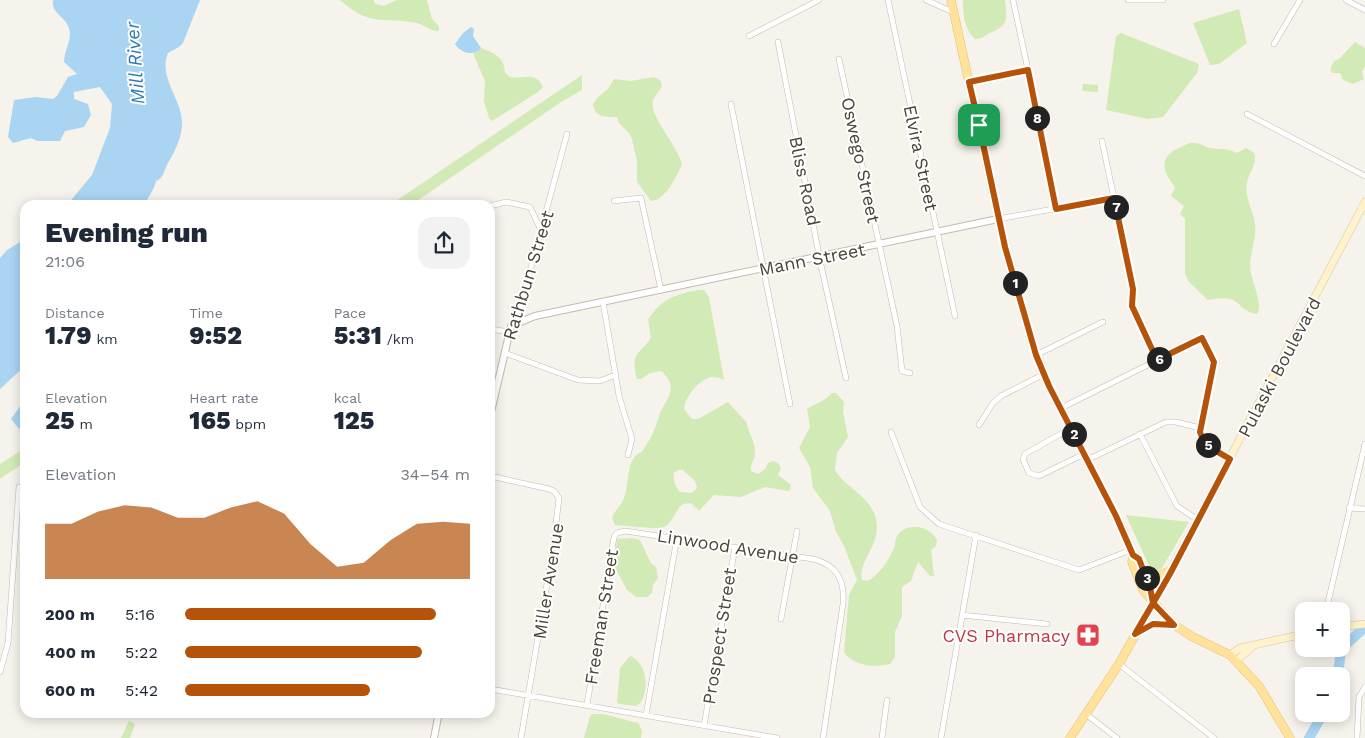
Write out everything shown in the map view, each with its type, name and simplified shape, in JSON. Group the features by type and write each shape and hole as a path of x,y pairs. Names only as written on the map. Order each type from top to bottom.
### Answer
{"main road":[{"path":"950,0 998,219 1036,355 1060,408 1132,552 1139,559 1150,587 1153,603"},
{"name":"Pulaski Boulevard","path":"1070,738 1119,664 1172,570 1365,202"},
{"path":"1132,552 1132,562 1142,590 1153,603 1174,625 1193,637 1230,655 1259,686 1290,738"},
{"path":"1144,570 1158,576 1172,570"},
{"path":"1135,634 1153,624 1174,625"},
{"path":"1230,655 1240,648 1295,636"},
{"path":"1236,661 1256,644"}],"street":[{"path":"749,36 819,0"},
{"name":"Elvira Street","path":"888,0 955,316"},
{"path":"926,0 953,12"},
{"path":"1014,0 1056,209"},
{"path":"1128,0 1163,0"},
{"path":"1274,44 1300,0"},
{"path":"1346,0 1365,10"},
{"name":"Bliss Road","path":"778,42 846,378"},
{"name":"Oswego Street","path":"839,58 897,326 902,371 910,373"},
{"path":"969,82 1028,70"},
{"path":"731,104 790,404"},
{"path":"1247,114 1365,176"},
{"name":"Rathbun Street","path":"495,395 510,329 520,308 567,134"},
{"path":"1102,140 1133,289 1131,303 1157,360"},
{"path":"614,201 641,198 661,290"},
{"name":"Mann Street","path":"510,329 536,316 937,234 998,219 1114,198"},
{"path":"495,205 506,202 530,207 541,230"},
{"path":"602,302 615,375 632,439 628,455"},
{"path":"1036,355 1102,322"},
{"path":"495,329 510,329"},
{"path":"1060,408 1202,338 1214,362 1200,428 1204,441 1230,459"},
{"path":"505,353 578,380 600,380 615,375"},
{"path":"980,425 994,403 1001,396 1044,374"},
{"path":"1071,428 1025,454 1023,460 1029,473 1038,476 1171,422 1200,428"},
{"path":"892,432 914,494 924,513 939,524 1079,570 1132,552"},
{"path":"1140,434 1177,506 1198,520"},
{"path":"1328,602 1365,444"},
{"name":"Miller Avenue","path":"495,477 549,489 554,491 558,498 557,523 521,738"},
{"path":"0,672 8,643 19,487"},
{"path":"1349,508 1365,509"},
{"path":"781,619 797,531"},
{"name":"Linwood Avenue","path":"620,532 677,538 792,556 820,561 834,568 842,582 843,604 823,738"},
{"name":"Freeman Street","path":"587,704 613,540 620,532"},
{"path":"941,738 976,535"},
{"path":"646,715 677,538"},
{"name":"Prospect Street","path":"704,726 735,547"},
{"path":"962,615 1047,624"},
{"path":"1119,664 1214,738"},
{"path":"1357,738 1359,697 1365,687"},
{"path":"495,690 587,704 777,738"},
{"path":"882,738 887,700"},
{"path":"1087,715 1117,738"},
{"path":"434,738 438,718"}],"green space":[{"path":"340,0 374,0 374,3 383,6 397,0 427,0 432,19 439,26 439,31 417,23 369,18 351,9"},
{"path":"963,0 1005,0 1006,17 1004,24 983,37 975,39 966,26"},
{"path":"1239,9 1247,43 1219,64 1210,65 1193,23"},
{"path":"1121,33 1199,64 1197,73 1163,117 1148,119 1106,110 1116,36"},
{"path":"1355,42 1365,48 1365,66 1362,72 1364,79 1353,84 1343,80 1340,73 1333,73 1330,70 1334,61 1339,59"},
{"path":"481,48 501,59 505,73 510,77 532,77 540,82 543,87 492,121 489,118 484,101 485,81 474,56 474,52"},
{"path":"582,75 582,90 561,102 418,200 397,200"},
{"path":"654,77 660,80 662,86 653,100 655,115 676,150 682,165 666,193 651,201 637,182 637,162 632,139 628,132 619,123 617,117 601,116 594,109 593,104 608,89 614,79 631,81"},
{"path":"1083,84 1098,85 1098,92 1082,91"},
{"path":"1190,143 1210,148 1226,149 1237,153 1246,148 1254,153 1255,161 1246,188 1255,224 1250,266 1259,304 1257,314 1244,309 1233,300 1220,298 1208,300 1189,282 1185,274 1185,219 1180,214 1184,206 1171,196 1175,188 1167,175 1164,164 1168,155"},
{"path":"704,290 709,297 724,380 714,377 702,381 690,394 684,409 692,419 698,419 728,402 747,423 753,440 755,454 751,471 758,474 765,469 768,463 773,461 778,463 781,468 778,475 790,484 791,489 788,491 765,487 741,497 714,495 699,511 691,503 683,504 669,524 662,527 650,528 615,525 612,518 624,498 630,465 633,459 642,452 650,439 671,388 667,377 661,371 650,373 641,379 637,379 635,359 651,338 648,320 653,313 669,299 689,292","holes":["678,470 683,470 695,481 697,488 692,493 680,492 675,483 674,473"]},
{"path":"832,393 836,393 844,402 843,412 848,437 837,453 835,470 870,506 877,523 874,541 863,565 862,580 867,581 871,579 879,571 892,552 897,536 907,528 918,527 929,531 937,540 936,546 931,550 934,576 930,576 918,562 911,581 902,587 902,616 895,632 895,657 890,664 865,665 848,657 844,652 849,595 857,580 844,546 836,532 830,511 813,488 810,467 799,448 810,427 807,409 823,401"},
{"path":"20,451 20,465 0,479 0,464"},
{"path":"1126,515 1189,522 1162,568 1155,571 1150,568"},
{"path":"632,538 640,540 651,563 656,567 658,578 653,585 652,593 647,597 636,597 627,590 614,566 617,539"},
{"path":"630,656 641,665 646,680 644,695 637,706 619,704 617,702 620,668"},
{"path":"593,714 603,714 638,723 642,730 641,738 584,738 590,716"},
{"path":"129,721 135,724 130,738 121,738"}],"water":[{"name":"Mill River","path":"53,0 200,0 183,43 168,53 166,71 181,114 182,128 176,149 162,176 156,181 148,200 71,200 92,175 110,128 112,104 100,87 74,92 74,99 88,104 91,115 84,127 65,131 60,141 37,141 31,138 13,143 8,137 14,100 36,97 53,99 57,96 68,77 77,74 64,62 70,31 53,4"},
{"path":"471,27 474,29 473,36 481,48 478,51 467,53 455,44 463,33"},
{"path":"20,242 20,371 0,389 0,258 7,250"},
{"path":"20,406 20,428 11,419"}],"waterway":[{"path":"1339,667 1341,649 1365,627"},
{"path":"1309,738 1318,722"}],"place":[{"name":"CVS Pharmacy","path":"1088,635"}],"route":[{"path":"979,125 969,82 1028,70 1036,112 1044,140 1056,209 1114,198 1133,289 1132,306 1157,360 1202,338 1213,359 1214,362 1200,432 1204,441 1210,447 1230,459 1172,570 1162,586 1153,603 1135,634 1157,623 1174,625 1153,603 1150,587 1139,559 1133,555 1122,528 1049,386 1036,355 998,219 979,125"}]}
